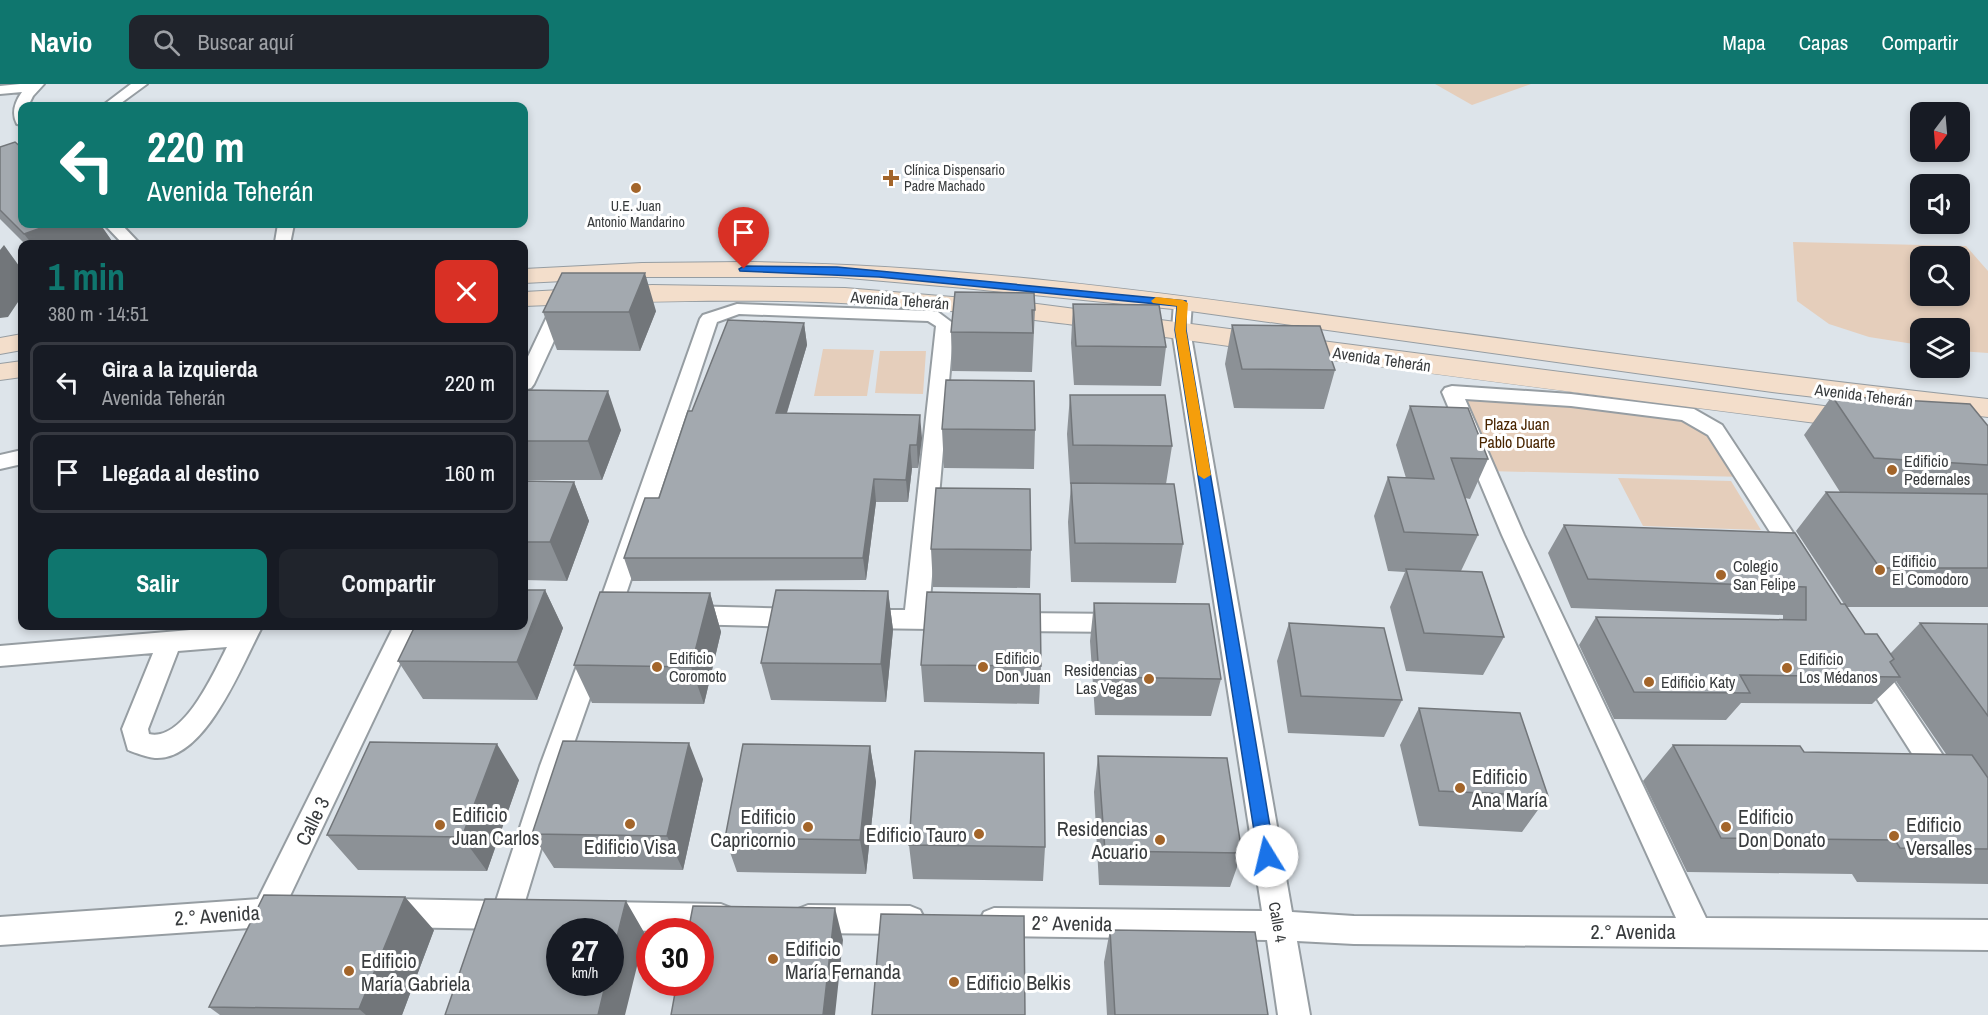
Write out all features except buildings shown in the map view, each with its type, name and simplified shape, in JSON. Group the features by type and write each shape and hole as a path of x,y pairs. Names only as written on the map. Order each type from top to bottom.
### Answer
{"main road":[{"name":"Avenida Teherán","path":"528,276 642,270 837,270 964,281 1183,303 1983,415"},
{"name":"Avenida Teherán","path":"528,299 736,292 816,294 1028,311 1887,424"},
{"path":"0,346 18,343"},
{"path":"0,372 18,370"}],"street":[{"path":"115,102 140,84"},
{"path":"0,90 34,86"},
{"path":"22,102 34,86"},
{"path":"116,228 128,240"},
{"path":"528,376 566,296"},
{"name":"Calle 4","path":"1183,303 1181,330 1217,625 1294,1015"},
{"path":"506,915 553,766 620,614 709,319 737,309 932,316 945,324 916,620"},
{"path":"1697,931 1513,535 1452,392 1571,400 1687,414 1715,430 1813,579"},
{"path":"0,462 18,458"},
{"path":"0,468 18,468"},
{"path":"668,615 951,621"},
{"path":"985,621 1147,624"},
{"name":"Calle 3","path":"252,942 404,630"},
{"path":"169,643 135,729 137,742 146,746 168,744 188,732 204,714 247,631"},
{"path":"0,656 169,643 247,631"},
{"path":"1858,649 1956,797"},
{"name":"2.° Avenida","path":"0,931 268,911 309,912"},
{"path":"365,913 541,915"},
{"path":"577,916 743,918"},
{"path":"779,919 933,921"},
{"name":"2° Avenida","path":"969,921 1278,926"},
{"name":"2.° Avenida","path":"1278,926 1354,930 1988,935"}],"green space":[{"path":"1435,84 1531,84 1472,105"},
{"path":"1793,242 1966,246 1910,246 1910,306 1970,306 1970,251 1988,271 1988,353 1970,352 1970,318 1910,318 1910,343 1869,337 1829,324 1797,301"},
{"path":"823,349 874,350 867,396 814,396"},
{"path":"880,351 926,351 923,394 875,393"},
{"name":"Plaza Juan Pablo Duarte","path":"1452,392 1687,414 1715,430 1746,477 1487,471"},
{"path":"1618,478 1731,481 1761,530 1643,526"}],"slow traffic":[{"path":"1156,301 1183,303 1180,319 1181,330 1204,475"}],"place":[{"name":"Clínica Dispensario Padre Machado","path":"891,178"},
{"name":"U.E. Juan Antonio Mandarino","path":"636,188"},
{"name":"Edificio Pedernales","path":"1892,470"},
{"name":"Edificio El Comodoro","path":"1880,570"},
{"name":"Colegio San Felipe","path":"1721,575"},
{"name":"Edificio Coromoto","path":"657,667"},
{"name":"Edificio Don Juan","path":"983,667"},
{"name":"Edificio Los Médanos","path":"1787,668"},
{"name":"Residencias Las Vegas","path":"1149,679"},
{"name":"Edificio Katy","path":"1649,682"},
{"name":"Edificio Ana María","path":"1460,788"},
{"name":"Edificio Visa","path":"630,824"},
{"name":"Edificio Juan Carlos","path":"440,825"},
{"name":"Edificio Capricornio","path":"808,827"},
{"name":"Edificio Don Donato","path":"1726,827"},
{"name":"Edificio Tauro","path":"979,834"},
{"name":"Edificio Versalles","path":"1894,836"},
{"name":"Residencias Acuario","path":"1160,840"},
{"name":"Edificio María Fernanda","path":"773,959"},
{"name":"Edificio María Gabriela","path":"349,971"},
{"name":"Edificio Belkis","path":"954,982"}],"route":[{"path":"744,269 837,270 1183,303 1180,319 1181,330 1267,856"}]}
